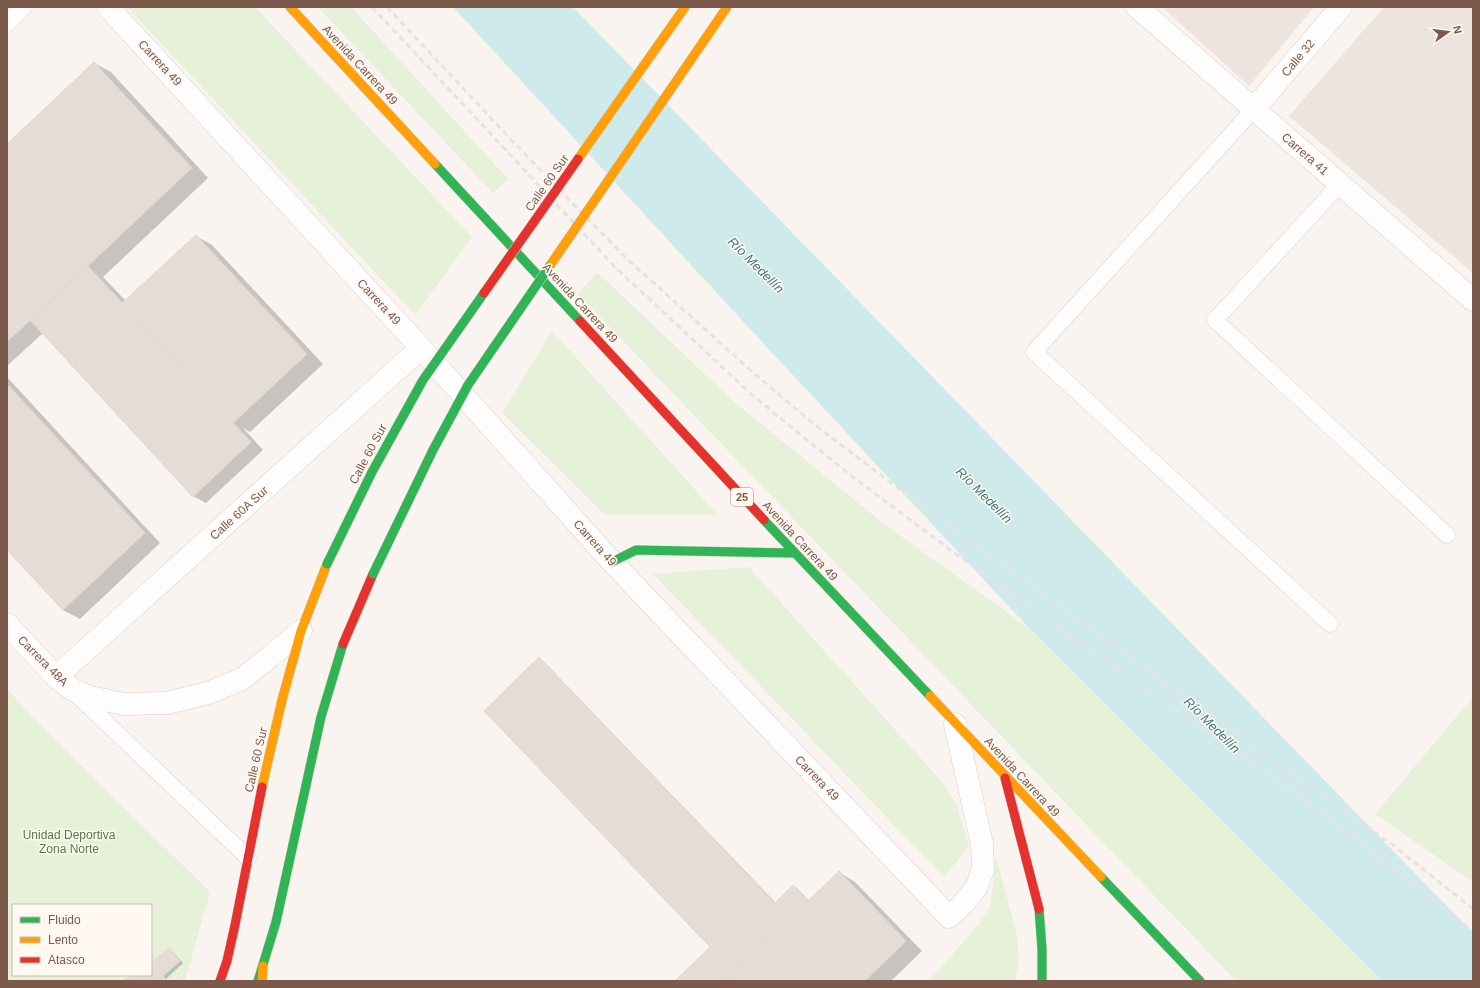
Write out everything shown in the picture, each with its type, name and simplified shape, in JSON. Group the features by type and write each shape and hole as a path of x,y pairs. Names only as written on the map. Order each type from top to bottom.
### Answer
{"main road":[{"name":"Avenida Carrera 49","path":"290,7 794,553 1200,981"},
{"name":"Calle 60 Sur","path":"220,981 227,961 235,925 263,782 282,700 301,631 327,564 372,472 423,380 686,7"},
{"path":"258,981 274,931 313,747 326,700 339,655 373,574 433,450 468,386 727,7"},
{"path":"612,562 636,550 794,553"},
{"path":"1005,777 1040,909 1042,981"},
{"path":"262,981 264,966"}],"street":[{"name":"Carrera 49","path":"108,7 421,348 612,562 949,917 962,905 976,888 983,870 982,844 955,724"},
{"name":"Carrera 41","path":"1137,7 1473,300"},
{"name":"Calle 32","path":"1254,109 1341,7"},
{"name":"Calle 60A Sur","path":"64,684 421,348"},
{"name":"Carrera 48A","path":"7,624 64,684 90,697 124,704 167,703 208,694 242,679 301,631"}],"lane":[{"path":"7,24 24,7"},
{"path":"1254,109 1034,352 1330,624"},
{"path":"1340,184 1215,320 1447,535"},
{"path":"64,684 248,858"}],"shaded area":[{"path":"1162,7 1314,7 1249,86"},
{"path":"1384,7 1473,7 1473,273 1289,116"}],"green space":[{"path":"127,7 255,7 472,237 415,315"},
{"path":"318,7 351,7 508,179 493,193"},
{"path":"597,272 733,401 884,524 1029,628 1382,981 1236,981 578,294"},
{"path":"552,331 718,515 605,515 502,413"},
{"path":"749,567 943,783 957,806 969,846 944,877 653,574"},
{"name":"Unidad Deportiva Zona Norte","path":"7,689 53,738 210,892 185,981 7,981"},
{"path":"1473,697 1473,882 1375,814"},
{"path":"996,856 1017,936 1019,959 1015,981 931,981 930,980 979,924 990,907"}],"water":[{"name":"Río Medellín","path":"453,7 573,7 1473,933 1473,981 1382,981 1029,628 775,356"}],"building":[{"path":"94,62 192,168 7,342 7,144"},
{"path":"196,235 307,354 233,423 122,303"},
{"path":"88,266 251,442 193,497 30,320"},
{"path":"7,384 145,533 63,610 7,550"},
{"path":"539,657 775,903 793,885 808,901 726,981 675,981 710,947 484,711"},
{"path":"839,871 906,941 865,981 726,981"},
{"path":"169,948 180,961 163,976 167,981 124,981 130,976 152,976 152,962"}],"railway":[{"path":"372,7 615,267 751,394 850,475 956,554 1147,690 1307,801 1473,931"},
{"path":"387,7 518,147 627,259 757,376 820,429 956,532 1394,846 1473,909"}],"traffic: fast":[{"path":"435,164 580,321"},
{"path":"373,574 433,450 468,385 551,264"},
{"path":"327,564 372,472 423,380 484,293"},
{"path":"764,520 930,696"},
{"path":"612,562 636,550 794,553"},
{"path":"258,981 276,922 321,717 343,644"},
{"path":"1101,877 1200,981"},
{"path":"1039,909 1042,949 1042,981"}],"traffic: slow":[{"path":"290,7 435,164"},
{"path":"578,159 685,7"},
{"path":"551,264 727,7"},
{"path":"262,787 282,700 301,631 327,564"},
{"path":"930,696 1101,877"},
{"path":"262,981 263,966"}],"traffic: jam":[{"path":"484,293 578,159"},
{"path":"580,321 764,520"},
{"path":"343,644 373,574"},
{"path":"1005,778 1039,909"},
{"path":"220,981 227,961 235,925 262,787"}]}
